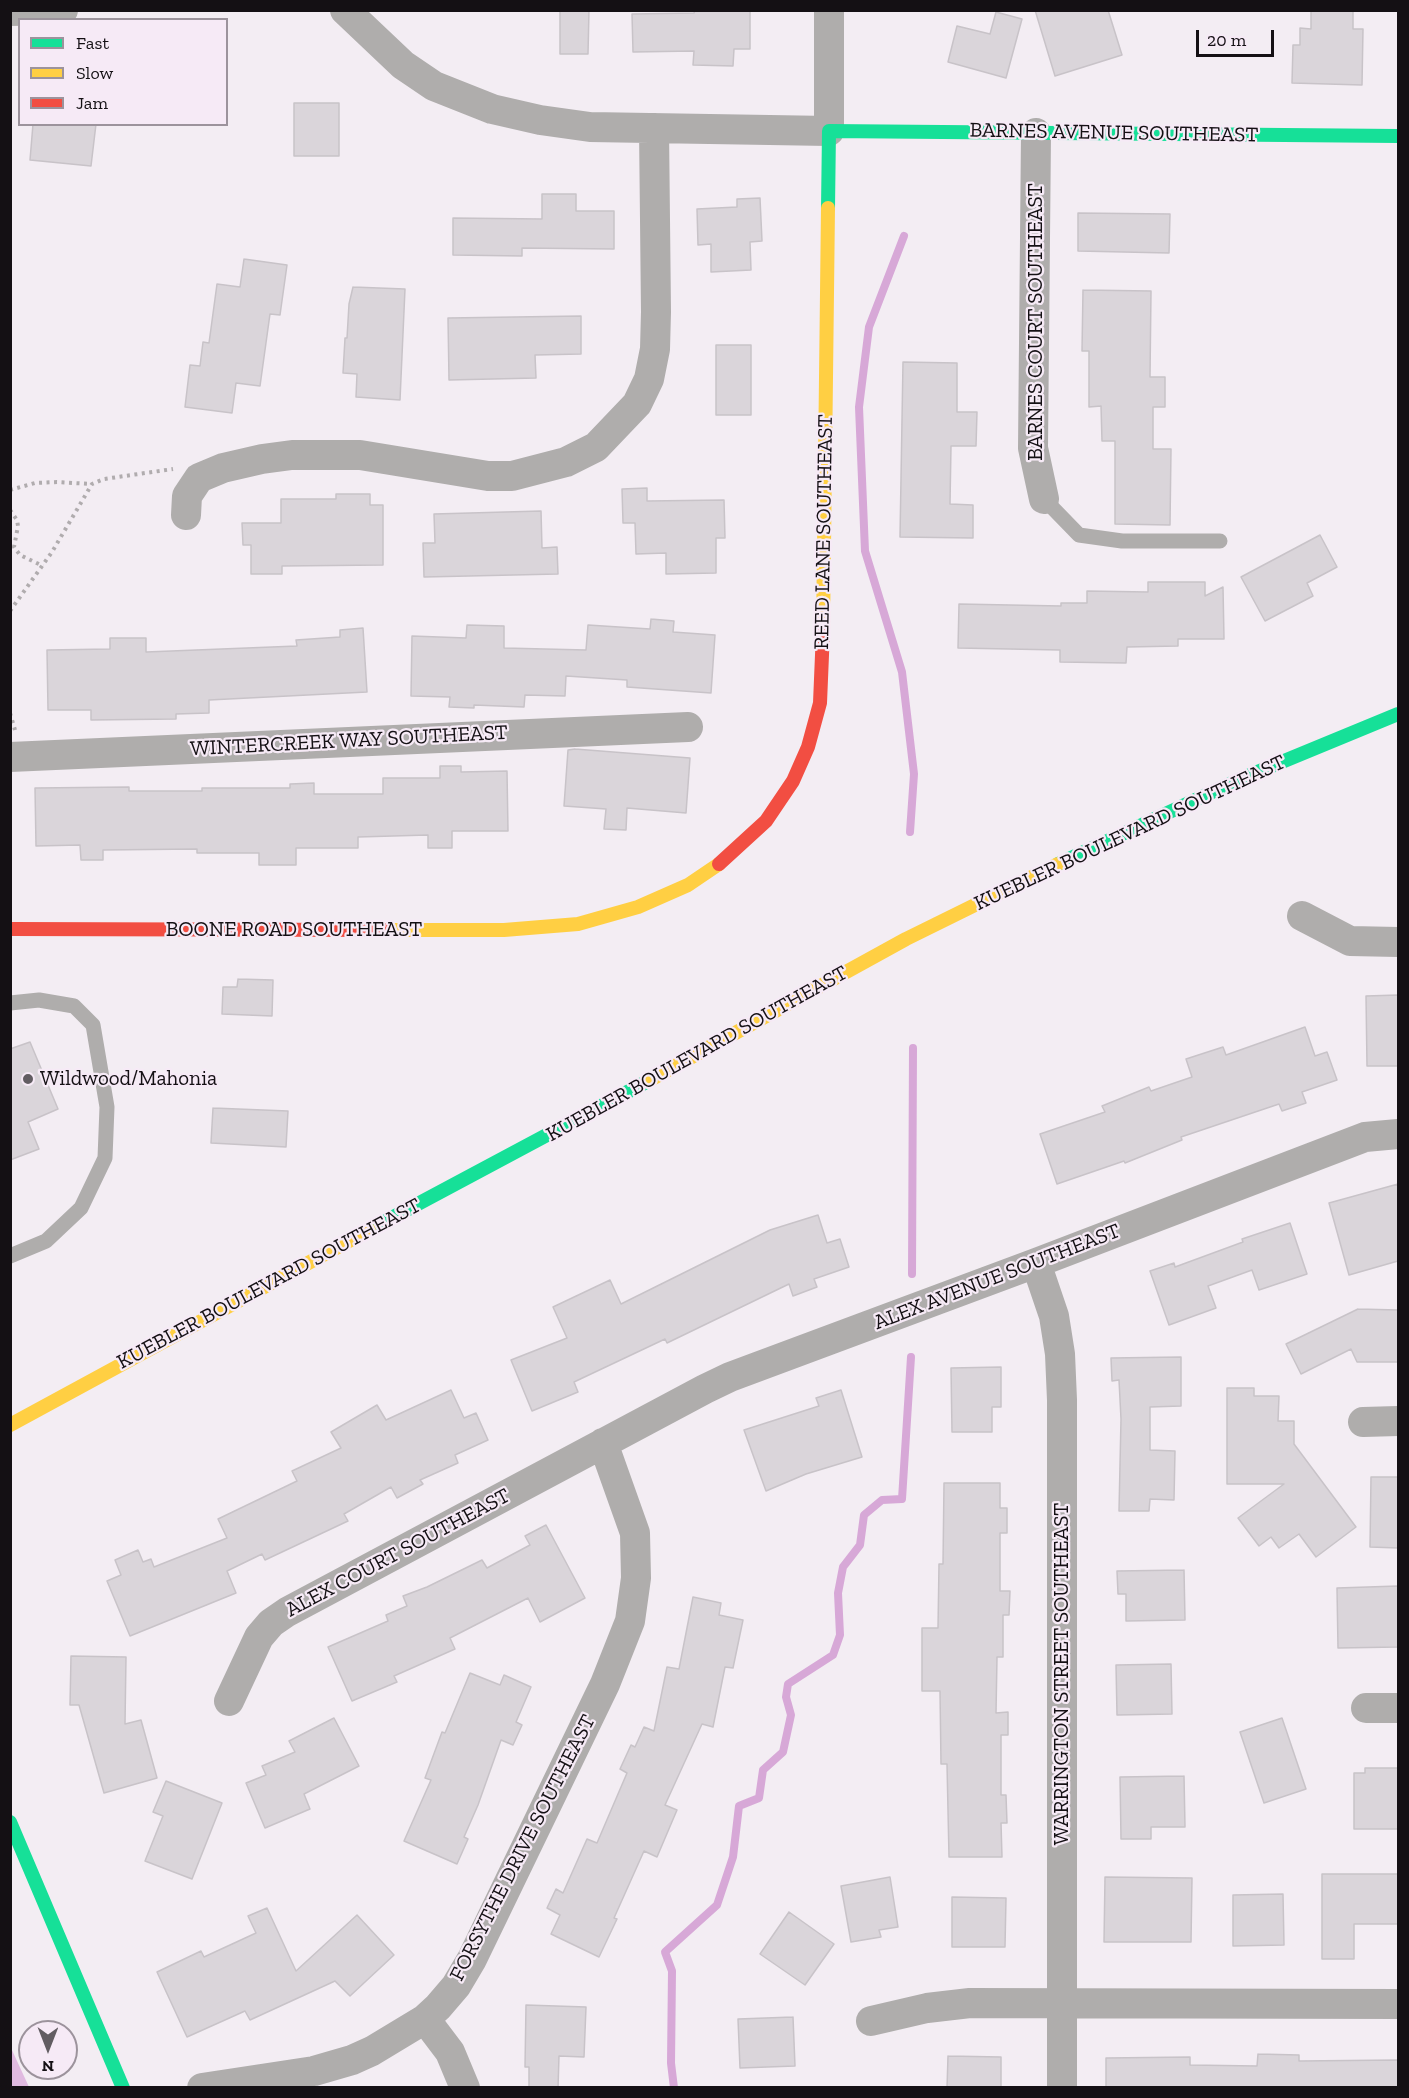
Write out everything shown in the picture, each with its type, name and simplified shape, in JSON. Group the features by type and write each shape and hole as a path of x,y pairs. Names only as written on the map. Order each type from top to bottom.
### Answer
{"street":[{"path":"10,11 63,10"},
{"path":"345,10 404,65 434,86 492,109 540,120 590,127 830,131"},
{"name":"REED LANE SOUTHEAST","path":"578,924 661,898 711,871 731,855 766,821 781,801 800,766 815,726 820,703 823,649 830,131 829,10"},
{"path":"186,515 188,496 199,478 210,472 262,459 292,455 360,455 488,476 512,476 566,462 596,447 637,404 650,379 655,349 656,312 654,128"},
{"name":"BARNES AVENUE SOUTHEAST","path":"830,131 1398,136"},
{"name":"BARNES COURT SOUTHEAST","path":"1035,132 1033,448 1044,499"},
{"name":"KUEBLER BOULEVARD SOUTHEAST","path":"10,1425 387,1220 555,1132 906,939 1099,843 1238,780 1398,714"},
{"name":"WINTERCREEK WAY SOUTHEAST","path":"10,757 688,727"},
{"path":"1302,916 1350,941 1398,942"},
{"name":"BOONE ROAD SOUTHEAST","path":"10,928 433,931 504,930 578,924"},
{"name":"ALEX AVENUE SOUTHEAST","path":"603,1443 730,1377 1365,1137 1398,1134"},
{"name":"WARRINGTON STREET SOUTHEAST","path":"1036,1263 1054,1316 1060,1354 1062,1400 1062,2088"},
{"path":"1363,1422 1398,1421"},
{"name":"ALEX COURT SOUTHEAST","path":"229,1701 259,1637 271,1623 287,1612 603,1443"},
{"name":"FORSYTHE DRIVE SOUTHEAST","path":"202,2088 314,2072 372,2051 425,2019 456,1986 472,1959 605,1684 630,1621 636,1578 635,1533 603,1443"},
{"path":"1366,1708 1398,1708"},
{"path":"10,1822 123,2088"},
{"path":"871,2021 927,2008 970,2003 1398,2004"},
{"path":"425,2019 450,2052 465,2088"}],"lane":[{"name":"BARNES COURT SOUTHEAST","path":"1044,499 1079,535 1122,541 1220,541"},
{"path":"10,1003 39,1000 74,1006 93,1026 107,1107 105,1158 81,1208 46,1241 10,1256"}],"path":[{"path":"10,490 35,483 92,484 104,479 168,469 210,472"},
{"path":"10,611 43,566 92,484"},
{"path":"10,510 18,526 14,547 20,555 43,566"}],"shaded area":[{"path":"10,2048 18,2063 18,2080 26,2080 29,2087 11,2087"}],"building":[{"path":"560,10 589,10 588,54 560,54"},
{"path":"695,10 750,10 750,49 734,49 733,66 693,65 694,51 633,52 632,14 694,13"},
{"path":"1035,10 1108,10 1122,55 1055,76"},
{"path":"1311,10 1353,10 1353,29 1363,29 1362,85 1292,83 1293,45 1300,45 1300,28 1311,29"},
{"path":"996,12 1022,19 1006,78 948,62 957,26 990,34"},
{"path":"294,103 339,103 339,156 294,156"},
{"path":"33,126 96,126 91,166 30,160"},
{"path":"542,194 576,194 576,211 614,211 614,249 522,248 522,256 453,255 453,218 542,219"},
{"path":"760,198 762,241 750,242 751,270 711,272 711,244 698,245 697,209 737,207 737,199"},
{"path":"1078,213 1170,214 1169,253 1078,251"},
{"path":"244,259 287,265 280,315 270,314 260,386 236,383 232,413 185,407 190,365 200,366 203,342 209,343 217,284 240,287"},
{"path":"353,287 405,289 400,400 356,397 357,374 343,373 345,338 347,338 349,304"},
{"path":"1083,290 1151,291 1150,377 1165,377 1165,407 1153,407 1153,449 1171,449 1170,525 1115,524 1115,441 1102,441 1101,406 1089,407 1089,351 1082,351"},
{"path":"581,316 581,354 535,355 536,378 449,380 448,318"},
{"path":"716,345 751,345 751,415 716,415"},
{"path":"903,362 957,363 957,412 977,412 976,446 951,446 950,504 973,505 973,538 900,537"},
{"path":"647,488 647,501 724,500 725,538 716,538 716,573 666,574 666,553 636,554 635,523 623,523 622,489"},
{"path":"336,494 370,494 370,505 383,505 383,565 282,566 282,574 251,574 251,545 243,545 242,523 281,523 281,499 336,499"},
{"path":"541,511 542,548 557,547 558,574 424,577 423,543 435,543 434,514"},
{"path":"1320,535 1337,567 1307,583 1313,596 1265,621 1241,577"},
{"path":"1148,582 1205,582 1205,596 1223,587 1224,639 1178,639 1178,646 1127,647 1126,663 1060,662 1060,650 958,648 959,604 1061,606 1061,603 1087,603 1087,591 1148,592"},
{"path":"651,619 674,621 673,632 715,635 711,693 627,687 627,680 566,676 565,696 525,695 524,707 474,705 474,708 449,707 450,697 411,696 412,636 466,638 467,625 504,626 504,648 586,650 588,625 650,629"},
{"path":"363,628 367,692 209,700 209,713 176,714 176,719 91,720 91,710 48,710 47,650 110,649 110,638 146,638 146,652 297,646 296,640 340,637 340,630"},
{"path":"568,750 690,758 686,813 627,808 626,830 604,829 606,809 564,806"},
{"path":"440,766 461,766 461,772 507,771 508,831 452,831 452,848 428,848 428,835 358,837 358,848 296,848 296,865 259,865 259,853 197,853 197,849 103,850 103,860 81,860 80,845 36,846 35,788 129,787 129,791 202,791 202,788 290,788 290,784 314,783 314,794 383,794 383,778 440,778"},
{"path":"238,979 273,980 272,1016 222,1014 223,987 237,987"},
{"path":"1398,995 1398,1066 1367,1066 1366,996"},
{"path":"1305,1027 1315,1056 1327,1052 1337,1080 1302,1092 1306,1103 1282,1111 1279,1104 1181,1137 1182,1140 1125,1163 1124,1161 1057,1184 1040,1134 1105,1112 1102,1106 1149,1087 1151,1091 1192,1077 1186,1059 1223,1047 1226,1055"},
{"name":"Wildwood/Mahonia","path":"30,1042 58,1109 28,1122 39,1149 10,1160 10,1049"},
{"path":"213,1108 288,1111 286,1147 211,1143"},
{"path":"1398,1184 1398,1261 1349,1275 1329,1203"},
{"path":"818,1215 827,1243 840,1239 849,1267 814,1279 817,1287 793,1296 789,1284 667,1343 665,1339 574,1382 578,1392 532,1411 511,1360 567,1338 553,1307 610,1280 621,1304 770,1230"},
{"path":"1290,1223 1307,1274 1259,1290 1252,1270 1208,1286 1216,1308 1169,1325 1150,1271 1174,1263 1175,1267 1243,1242 1242,1239"},
{"path":"1358,1309 1398,1310 1398,1362 1357,1362 1351,1349 1301,1374 1286,1344"},
{"path":"1181,1357 1181,1406 1150,1407 1150,1450 1175,1451 1174,1500 1150,1499 1149,1511 1119,1511 1121,1419 1119,1380 1112,1381 1111,1358"},
{"path":"1001,1367 1001,1407 992,1407 992,1432 952,1432 951,1368"},
{"path":"1227,1388 1254,1388 1254,1396 1279,1396 1278,1421 1294,1421 1294,1444 1356,1527 1316,1557 1299,1534 1279,1548 1271,1537 1259,1546 1238,1518 1284,1484 1227,1484"},
{"path":"451,1390 464,1418 476,1413 488,1440 455,1455 458,1463 420,1480 423,1484 397,1498 391,1487 344,1514 348,1521 265,1560 262,1554 227,1571 236,1593 130,1636 107,1581 121,1575 115,1560 138,1550 143,1562 151,1559 154,1567 227,1538 218,1519 297,1481 292,1471 341,1448 331,1432 377,1405 386,1420"},
{"path":"841,1390 862,1457 806,1474 766,1491 744,1430 819,1406 816,1398"},
{"path":"1371,1477 1398,1477 1398,1548 1370,1547"},
{"path":"944,1483 1000,1483 1000,1508 1007,1508 1007,1533 1000,1533 1000,1591 1010,1591 1009,1615 1003,1615 1003,1657 997,1657 996,1713 1008,1712 1008,1735 1001,1735 1001,1795 1006,1795 1007,1823 1001,1823 1002,1857 949,1857 947,1764 941,1764 940,1691 922,1691 922,1628 938,1628 939,1564 943,1564"},
{"path":"546,1525 585,1598 540,1622 528,1598 450,1638 455,1649 394,1676 397,1682 352,1701 328,1647 388,1621 386,1615 407,1606 403,1596 482,1560 487,1568 530,1545 525,1536"},
{"path":"1184,1570 1185,1620 1126,1621 1126,1594 1118,1594 1117,1571"},
{"path":"1398,1586 1398,1647 1338,1648 1337,1588"},
{"path":"693,1597 721,1603 719,1615 743,1620 733,1668 725,1667 713,1727 702,1724 665,1805 677,1810 657,1857 644,1851 599,1957 551,1934 560,1915 547,1908 556,1889 563,1893 587,1839 597,1843 627,1773 620,1769 631,1745 635,1747 644,1727 654,1731 667,1667 679,1669"},
{"path":"71,1656 126,1657 125,1724 141,1720 157,1778 104,1793 79,1705 70,1705"},
{"path":"1171,1664 1172,1714 1117,1715 1116,1665"},
{"path":"470,1673 500,1685 504,1675 531,1687 516,1722 522,1725 513,1745 501,1740 464,1837 468,1839 457,1864 404,1841 431,1780 425,1778 442,1732 445,1733"},
{"path":"334,1718 359,1766 304,1794 310,1809 265,1828 246,1783 266,1775 262,1766 295,1752 289,1741"},
{"path":"1282,1718 1306,1789 1264,1803 1240,1732"},
{"path":"1365,1768 1398,1768 1398,1829 1354,1829 1354,1773 1365,1773"},
{"path":"1184,1776 1185,1827 1151,1827 1151,1839 1121,1839 1120,1777"},
{"path":"166,1781 222,1803 192,1879 145,1861 163,1816 153,1812"},
{"path":"1322,1874 1398,1874 1398,1924 1354,1924 1354,1959 1322,1959"},
{"path":"890,1877 898,1927 879,1930 881,1937 851,1942 841,1886"},
{"path":"1105,1877 1192,1878 1191,1942 1104,1942"},
{"path":"1283,1894 1284,1945 1233,1946 1233,1895"},
{"path":"952,1897 1006,1898 1005,1947 952,1947"},
{"path":"267,1908 296,1971 357,1915 394,1955 350,1996 335,1981 250,2020 245,2011 187,2037 157,1972 201,1951 204,1957 256,1933 248,1916"},
{"path":"789,1912 834,1944 805,1985 760,1954"},
{"path":"526,2005 586,2007 584,2057 559,2056 558,2088 529,2088 529,2067 525,2067"},
{"path":"793,2017 795,2066 740,2068 738,2019"},
{"path":"1258,2054 1299,2055 1299,2061 1398,2060 1398,2088 1106,2088 1106,2058 1190,2057 1190,2065 1257,2066"},
{"path":"948,2056 1001,2057 1001,2088 947,2088"}],"waterway":[{"path":"904,236 869,327 859,407 865,551 902,672 914,774 910,832"},
{"path":"912,1274 913,1048"},
{"path":"674,2088 671,2063 672,1971 665,1952 717,1905 733,1857 739,1806 759,1798 763,1770 783,1752 791,1715 786,1697 788,1684 833,1655 840,1635 838,1593 843,1567 860,1545 864,1515 882,1500 902,1499 911,1357"}],"traffic: fast":[{"path":"828,208 829,131 1398,136"},
{"path":"1058,864 1238,780 1398,714"},
{"path":"369,1230 648,1081"},
{"path":"10,1822 123,2088"}],"traffic: slow":[{"path":"823,631 828,208"},
{"path":"386,930 504,930 578,924 638,907 688,885 719,864"},
{"path":"648,1081 906,939 1058,864"},
{"path":"10,1425 369,1230"}],"traffic: jam":[{"path":"719,864 766,821 793,781 808,747 820,703 823,631"},
{"path":"10,929 386,930"}],"place":[{"name":"Wildwood/Mahonia","path":"28,1079"}]}
